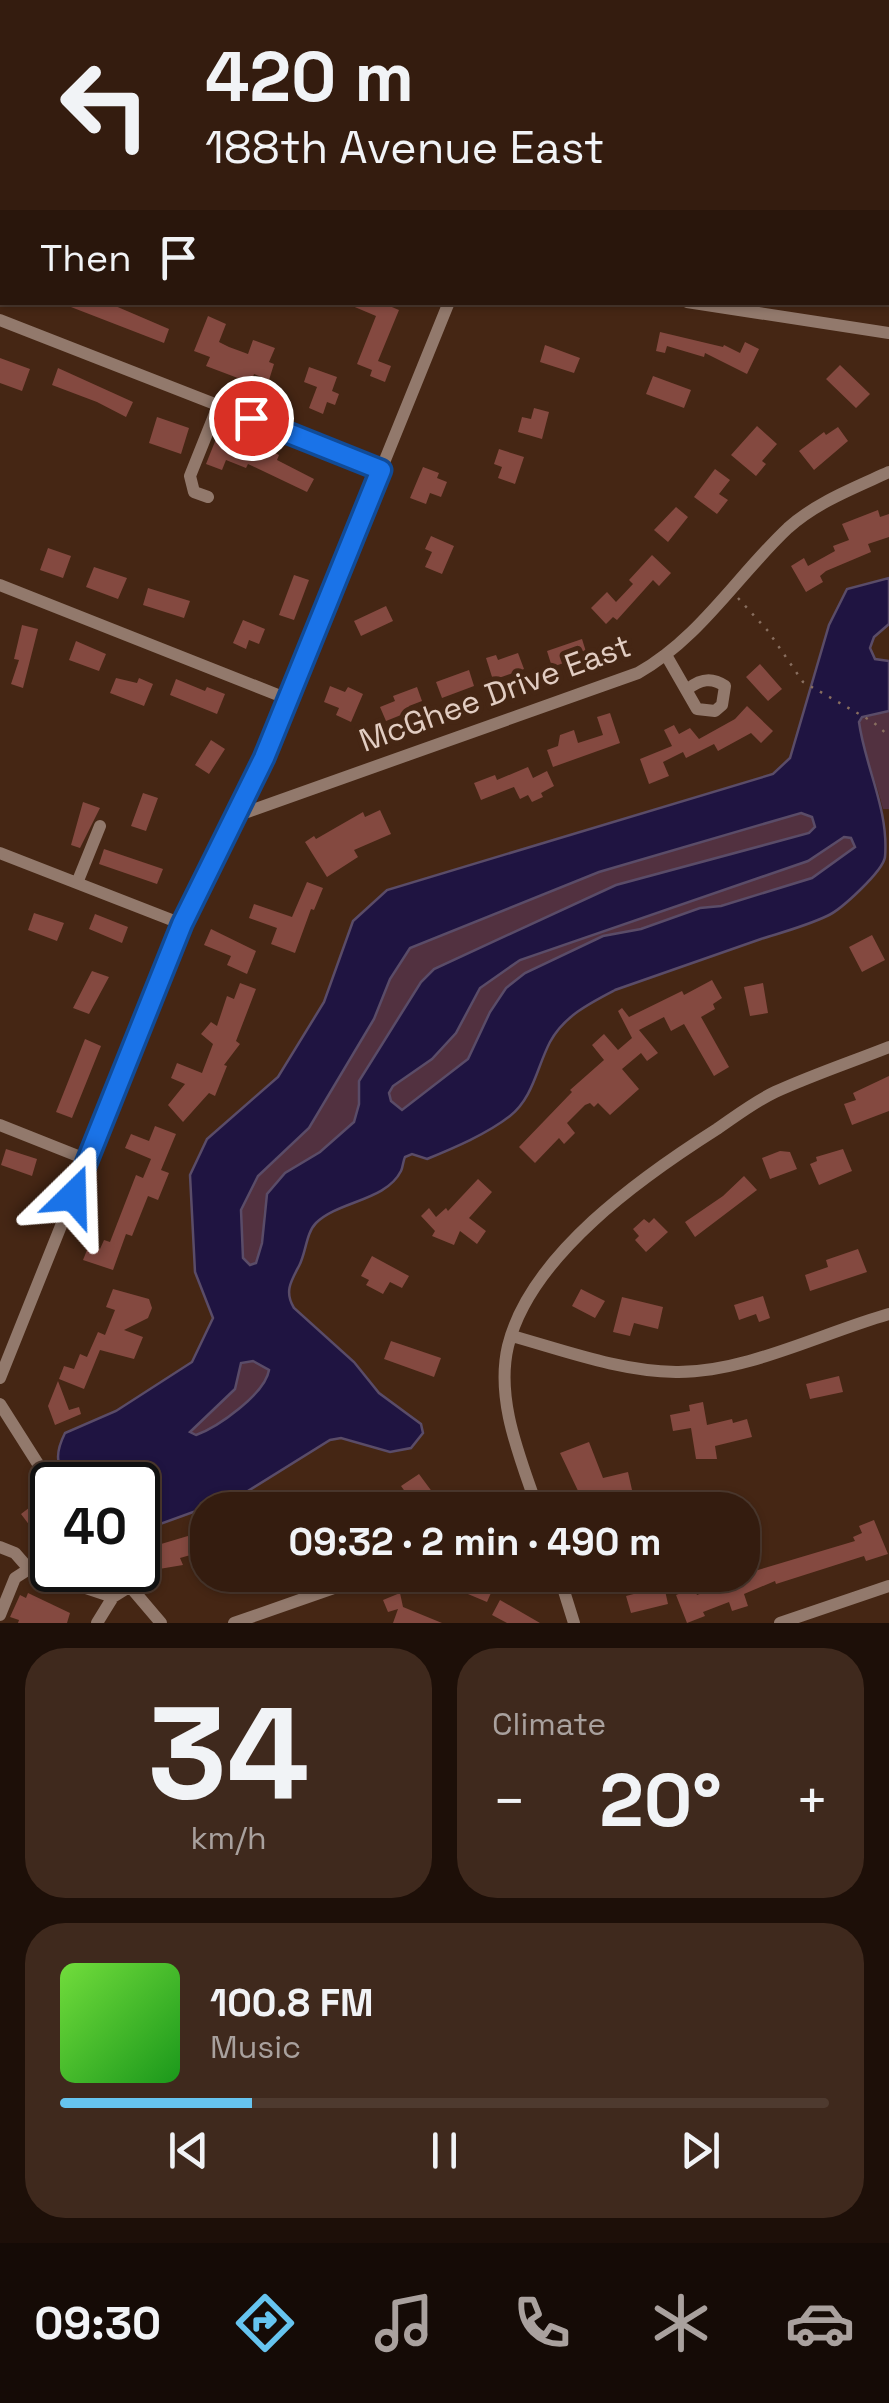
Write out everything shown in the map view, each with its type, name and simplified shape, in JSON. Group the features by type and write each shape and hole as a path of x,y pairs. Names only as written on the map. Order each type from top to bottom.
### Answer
{"street":[{"path":"0,1378 182,924 288,699 448,305"},
{"path":"707,305 889,333"},
{"path":"0,320 381,470"},
{"path":"208,497 194,492 190,476 218,406"},
{"name":"McGhee Drive East","path":"236,816 621,680 666,655 802,517 839,494 889,472"},
{"path":"0,585 288,699"},
{"path":"666,655 688,689"},
{"path":"77,884 100,826"},
{"path":"0,854 182,924"},
{"path":"533,1492 507,1407 506,1366 512,1336 524,1307 556,1260 642,1181 756,1102 889,1047"},
{"path":"0,1125 88,1160"},
{"path":"512,1336 624,1368 692,1372 742,1362 889,1314"},
{"path":"0,1404 37,1462"},
{"path":"0,1547 15,1554 29,1569 113,1597"},
{"path":"0,1615 15,1578 29,1569"},
{"path":"780,1623 889,1586"},
{"path":"97,1623 113,1597 121,1592"},
{"path":"133,1592 160,1623"},
{"path":"234,1623 322,1592"},
{"path":"564,1592 574,1623"}],"path":[{"path":"731,590 768,631 803,682 889,736"}],"shaded area":[{"path":"889,578 889,624 874,637 870,648 875,659 889,661 889,711 862,717 859,722 883,822 885,857 877,871 827,916 615,990 587,1005 556,1033 529,1091 510,1116 481,1135 427,1159 412,1154 405,1157 401,1171 384,1189 325,1216 310,1232 290,1287 291,1302 354,1362 379,1393 421,1424 423,1433 411,1448 390,1452 341,1438 330,1440 246,1492 190,1492 190,1513 160,1524 160,1462 59,1462 65,1433 116,1411 192,1362 213,1318 195,1272 190,1175 207,1139 278,1077 324,1002 353,921 387,890 773,774 790,758 829,625 847,589","holes":["801,813 812,817 815,827 809,833 616,885 434,969 421,982 359,1081 354,1122 320,1152 285,1173 267,1194 256,1263 250,1265 243,1258 241,1210 258,1176 309,1128 374,1019 390,979 410,948 599,872","844,837 851,838 855,847 812,878 721,906 700,908 641,929 603,936 525,973 506,988 490,1012 468,1059 402,1110 391,1101 389,1093 393,1086 432,1059 456,1033 480,988 520,960 808,861","253,1361 269,1370 259,1389 216,1425 196,1435 190,1432 235,1389 241,1363"]},
{"path":"889,711 889,809 883,809 859,722"},
{"path":"801,813 812,817 815,827 809,833 616,885 434,969 421,982 359,1080 354,1122 320,1152 285,1173 264,1210 262,1244 256,1263 250,1265 243,1258 241,1210 258,1176 351,1056 410,948 599,872"},
{"path":"844,837 851,838 855,847 812,878 721,906 700,908 641,929 603,936 525,973 506,989 490,1012 468,1059 401,1110 391,1101 393,1085 432,1059 456,1033 480,988 520,960 808,861"},
{"path":"252,1361 269,1370 259,1389 240,1409 216,1425 196,1436 190,1432 235,1389 241,1363"}],"building":[{"path":"66,305 113,305 169,329 164,343"},
{"path":"350,305 387,305 399,310 378,361 391,366 385,382 370,376 372,370 357,364 376,316"},
{"path":"208,316 226,324 219,342 229,347 248,354 253,340 275,348 269,362 274,364 269,380 254,374 251,383 206,366 210,357 194,351"},
{"path":"660,332 724,345 740,353 745,342 759,349 747,374 705,353 704,357 667,346 665,353 656,351"},
{"path":"545,345 580,358 574,373 540,362"},
{"path":"0,358 30,369 22,391 0,383"},
{"path":"840,365 870,394 856,408 826,379"},
{"path":"309,367 337,377 332,391 339,394 335,405 327,402 323,414 309,408 317,387 304,382"},
{"path":"58,368 133,402 126,417 52,385"},
{"path":"653,376 691,390 684,408 646,394"},
{"path":"534,408 549,412 542,439 518,432 522,417 531,419"},
{"path":"157,417 189,428 181,454 149,443"},
{"path":"757,426 777,444 762,461 766,464 756,476 731,455"},
{"path":"838,427 848,441 814,470 799,451 824,432 826,435"},
{"path":"218,434 261,454 264,447 279,455 277,460 314,479 307,492 248,464 246,468 226,460 222,470 206,464"},
{"path":"499,449 524,457 515,484 498,478 502,467 494,464"},
{"path":"423,467 439,473 437,478 447,482 441,497 430,493 426,504 410,498"},
{"path":"715,469 730,480 719,494 728,500 717,514 694,497"},
{"path":"676,507 688,517 668,542 654,530"},
{"path":"878,510 880,517 889,514 889,537 868,544 871,552 826,571 820,576 823,582 806,592 791,566 804,558 808,566 835,551 833,546 849,540 842,524"},
{"path":"431,536 454,546 442,574 425,567 432,552 425,549"},
{"path":"48,548 71,556 63,578 40,570"},
{"path":"652,555 671,573 659,586 653,580 617,620 613,617 606,624 591,608 607,592 616,602 633,584 629,580"},
{"path":"94,567 127,578 118,599 86,587"},
{"path":"294,575 309,580 294,620 279,615"},
{"path":"148,588 190,601 184,618 143,605"},
{"path":"386,606 393,621 361,636 354,621"},
{"path":"243,620 265,629 259,644 249,640 246,649 233,643"},
{"path":"22,625 38,629 23,688 11,684 19,660 14,659"},
{"path":"582,639 587,655 552,667 547,651"},
{"path":"76,641 106,654 99,671 69,660"},
{"path":"518,653 524,669 493,680 486,658 496,655 498,660"},
{"path":"760,664 782,689 768,701 746,677"},
{"path":"469,670 474,686 442,698 436,682"},
{"path":"116,678 137,683 139,678 153,684 144,706 110,693"},
{"path":"176,679 225,694 217,714 170,695"},
{"path":"330,686 345,692 348,687 363,694 351,722 336,715 339,708 324,702"},
{"path":"417,687 422,701 409,706 411,711 386,721 380,707 395,701 393,696"},
{"path":"747,706 773,731 761,743 751,733 718,751 714,744 686,758 683,752 663,762 669,776 649,784 640,759 672,746 664,730 674,725 679,734 690,728 699,739 735,719"},
{"path":"610,713 620,743 553,767 547,750 558,746 560,735 574,730 578,743 603,735 597,717"},
{"path":"211,740 225,749 209,774 195,765"},
{"path":"528,767 533,778 547,771 554,786 541,793 543,797 532,802 528,795 520,799 514,787 481,800 474,783 495,775 497,780"},
{"path":"143,793 158,798 146,831 131,826"},
{"path":"83,802 100,808 80,848 71,845"},
{"path":"380,810 391,834 354,850 358,857 327,877 305,842 363,812 365,817"},
{"path":"104,849 163,869 157,884 99,864"},
{"path":"307,882 323,888 295,953 271,944 277,928 249,918 254,904 292,917"},
{"path":"34,913 64,923 57,941 28,930"},
{"path":"95,914 128,927 122,943 89,929"},
{"path":"211,929 256,951 247,974 227,965 231,956 204,945"},
{"path":"872,935 885,960 862,972 849,947"},
{"path":"92,971 109,977 89,1014 73,1008"},
{"path":"712,980 722,998 713,1004 715,1009 701,1017 729,1067 714,1076 684,1024 671,1031 664,1017 639,1030 658,1053 647,1061 641,1053 622,1069 639,1089 610,1115 598,1103 594,1107 590,1103 585,1105 567,1123 575,1133 564,1144 559,1138 535,1163 519,1147 570,1090 604,1060 592,1045 604,1034 618,1050 632,1038 618,1011 622,1008 629,1017"},
{"path":"240,983 256,989 236,1041 240,1044 224,1065 227,1066 215,1096 209,1093 183,1122 168,1105 185,1084 171,1078 177,1063 202,1073 213,1044 201,1034 211,1022 217,1026 227,996 234,999"},
{"path":"763,983 768,1013 750,1016 744,987"},
{"path":"85,1039 101,1046 72,1118 56,1112"},
{"path":"889,1076 889,1111 852,1125 844,1104 856,1100 853,1093"},
{"path":"155,1126 176,1134 161,1170 169,1173 158,1200 148,1196 132,1236 126,1234 113,1270 83,1260 89,1245 100,1249 104,1240 110,1242 136,1175 143,1178 151,1159 125,1148 131,1134 149,1141"},
{"path":"6,1149 37,1159 32,1176 1,1165"},
{"path":"843,1149 852,1171 819,1185 810,1164 817,1161 816,1157"},
{"path":"780,1151 790,1152 797,1169 770,1179 762,1158"},
{"path":"744,1176 757,1190 695,1237 685,1222"},
{"path":"478,1179 492,1192 469,1218 486,1231 477,1244 460,1231 454,1245 432,1236 435,1231 421,1216 429,1208 436,1217 446,1208 448,1211"},
{"path":"654,1218 668,1232 646,1252 635,1240 639,1236 633,1229 644,1219 649,1223"},
{"path":"858,1249 867,1272 810,1291 805,1275 828,1267 826,1260"},
{"path":"372,1256 409,1276 402,1288 390,1282 383,1294 366,1285 369,1280 361,1276"},
{"path":"113,1289 149,1299 152,1308 148,1318 124,1330 143,1337 134,1359 100,1350 84,1389 59,1379 64,1366 74,1369 80,1354 87,1357 98,1332 105,1335 115,1310 106,1307"},
{"path":"581,1289 605,1301 595,1318 572,1306"},
{"path":"763,1296 770,1318 759,1322 756,1314 739,1320 734,1305"},
{"path":"622,1297 663,1307 658,1329 634,1323 630,1336 613,1332"},
{"path":"391,1341 441,1358 434,1377 384,1359"},
{"path":"839,1376 843,1392 810,1399 806,1384"},
{"path":"58,1381 69,1410 79,1407 81,1414 55,1425 48,1406"},
{"path":"703,1402 707,1425 747,1419 752,1437 715,1446 717,1459 696,1459 691,1428 673,1431 670,1415 690,1411 689,1405"},
{"path":"589,1442 603,1478 628,1472 632,1490 579,1492 560,1453"},
{"path":"419,1474 432,1492 405,1492 401,1486"},
{"path":"30,1507 30,1526 21,1514"},
{"path":"874,1520 888,1554 866,1561 864,1556 760,1587 760,1569 855,1541 853,1537 862,1533 859,1526"},
{"path":"190,1535 190,1555 180,1558 183,1565 160,1569 160,1544"},
{"path":"463,1592 491,1592 487,1602"},
{"path":"665,1592 668,1604 631,1613 626,1596"},
{"path":"749,1592 744,1594 748,1606 732,1611 729,1602 687,1623 676,1595"},
{"path":"28,1593 70,1613 67,1623 18,1623 10,1617 20,1595 26,1598"},
{"path":"400,1593 403,1607 442,1623 393,1623 398,1609 388,1612 383,1600"},
{"path":"500,1600 540,1623 507,1623 492,1615"}],"route":[{"path":"73,1196 182,924 264,758 381,470 251,418"}]}
